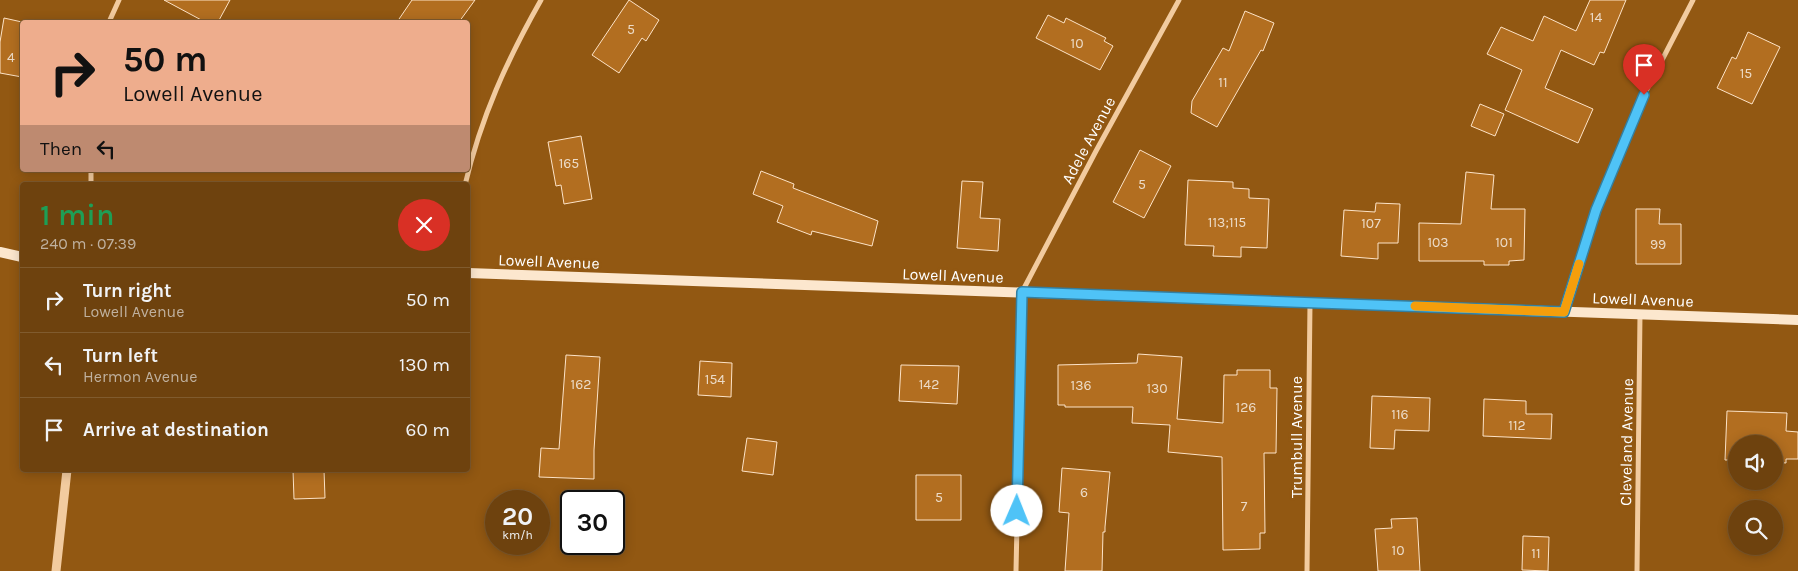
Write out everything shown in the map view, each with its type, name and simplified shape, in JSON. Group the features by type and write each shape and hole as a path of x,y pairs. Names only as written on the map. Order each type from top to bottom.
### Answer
{"main road":[{"path":"0,252 20,257"},
{"name":"Lowell Avenue","path":"470,273 1798,320"}],"street":[{"path":"110,20 119,0"},
{"path":"470,162 498,83 541,0"},
{"name":"Adele Avenue","path":"1022,292 1178,0"},
{"path":"1564,312 1596,210 1644,95 1693,0"},
{"path":"1016,571 1022,292"},
{"name":"Trumbull Avenue","path":"1307,571 1310,303"},
{"name":"Cleveland Avenue","path":"1637,571 1640,314"},
{"path":"56,571 67,472"}],"building":[{"path":"164,0 230,0 219,20 201,20"},
{"path":"412,0 475,0 460,20 398,20"},
{"path":"629,0 659,20 646,41 642,38 619,73 592,55"},
{"path":"1590,0 1626,0 1604,53 1600,52 1594,65 1561,50 1545,88 1593,109 1578,143 1505,110 1522,70 1487,54 1501,27 1533,41 1544,16 1576,31"},
{"path":"1245,11 1274,23 1263,51 1261,50 1217,127 1191,113 1192,101 1223,48 1229,51"},
{"path":"1048,15 1064,23 1066,18 1106,38 1104,41 1113,46 1100,70 1036,38"},
{"path":"4,18 20,22 20,77 0,73 0,42"},
{"path":"1748,32 1780,47 1752,104 1717,88 1732,57 1736,59"},
{"path":"1480,104 1504,114 1495,136 1471,126"},
{"path":"581,136 592,199 564,204 561,185 556,186 548,142"},
{"path":"1140,150 1171,166 1144,218 1113,202"},
{"path":"761,171 794,184 793,188 878,221 872,246 812,231 811,235 777,222 783,206 753,194"},
{"path":"1466,172 1494,175 1491,209 1525,209 1524,260 1509,261 1509,265 1484,265 1484,261 1419,261 1419,223 1461,224"},
{"path":"1188,180 1233,182 1233,188 1249,189 1249,198 1269,199 1267,248 1241,247 1241,257 1213,256 1214,246 1185,245"},
{"path":"962,181 983,182 980,218 1000,219 998,251 957,248"},
{"path":"1376,203 1400,204 1398,243 1378,243 1378,259 1341,256 1344,210 1375,212"},
{"path":"1636,209 1660,209 1659,224 1681,224 1681,264 1636,264"},
{"path":"1138,354 1182,357 1177,419 1223,423 1224,375 1237,375 1237,370 1270,370 1270,388 1277,388 1276,453 1264,453 1265,533 1260,533 1260,549 1223,550 1222,457 1168,452 1170,425 1132,423 1133,407 1065,407 1065,405 1058,405 1058,365 1137,363"},
{"path":"566,355 600,357 594,479 539,477 541,448 559,449"},
{"path":"700,361 732,363 731,397 698,395"},
{"path":"901,365 959,366 957,404 899,401"},
{"path":"1372,396 1430,398 1429,431 1395,430 1394,449 1370,448"},
{"path":"1484,399 1526,401 1526,414 1552,414 1551,439 1483,436"},
{"path":"1727,411 1787,413 1786,431 1798,432 1798,459 1786,459 1786,463 1783,463 1783,435 1728,435 1728,460 1725,460"},
{"path":"747,438 777,442 773,475 742,471"},
{"path":"1062,468 1110,472 1105,532 1103,532 1102,571 1065,571 1069,513 1059,512"},
{"path":"293,472 324,472 325,498 294,499"},
{"path":"916,475 961,475 961,520 916,520"},
{"path":"1417,518 1420,571 1378,571 1375,529 1392,528 1391,519"},
{"path":"1523,536 1549,537 1548,571 1522,570"}],"slow traffic":[{"path":"1415,306 1564,312 1579,264"}],"route":[{"path":"1017,511 1022,292 1564,312 1596,210 1644,95"}]}
